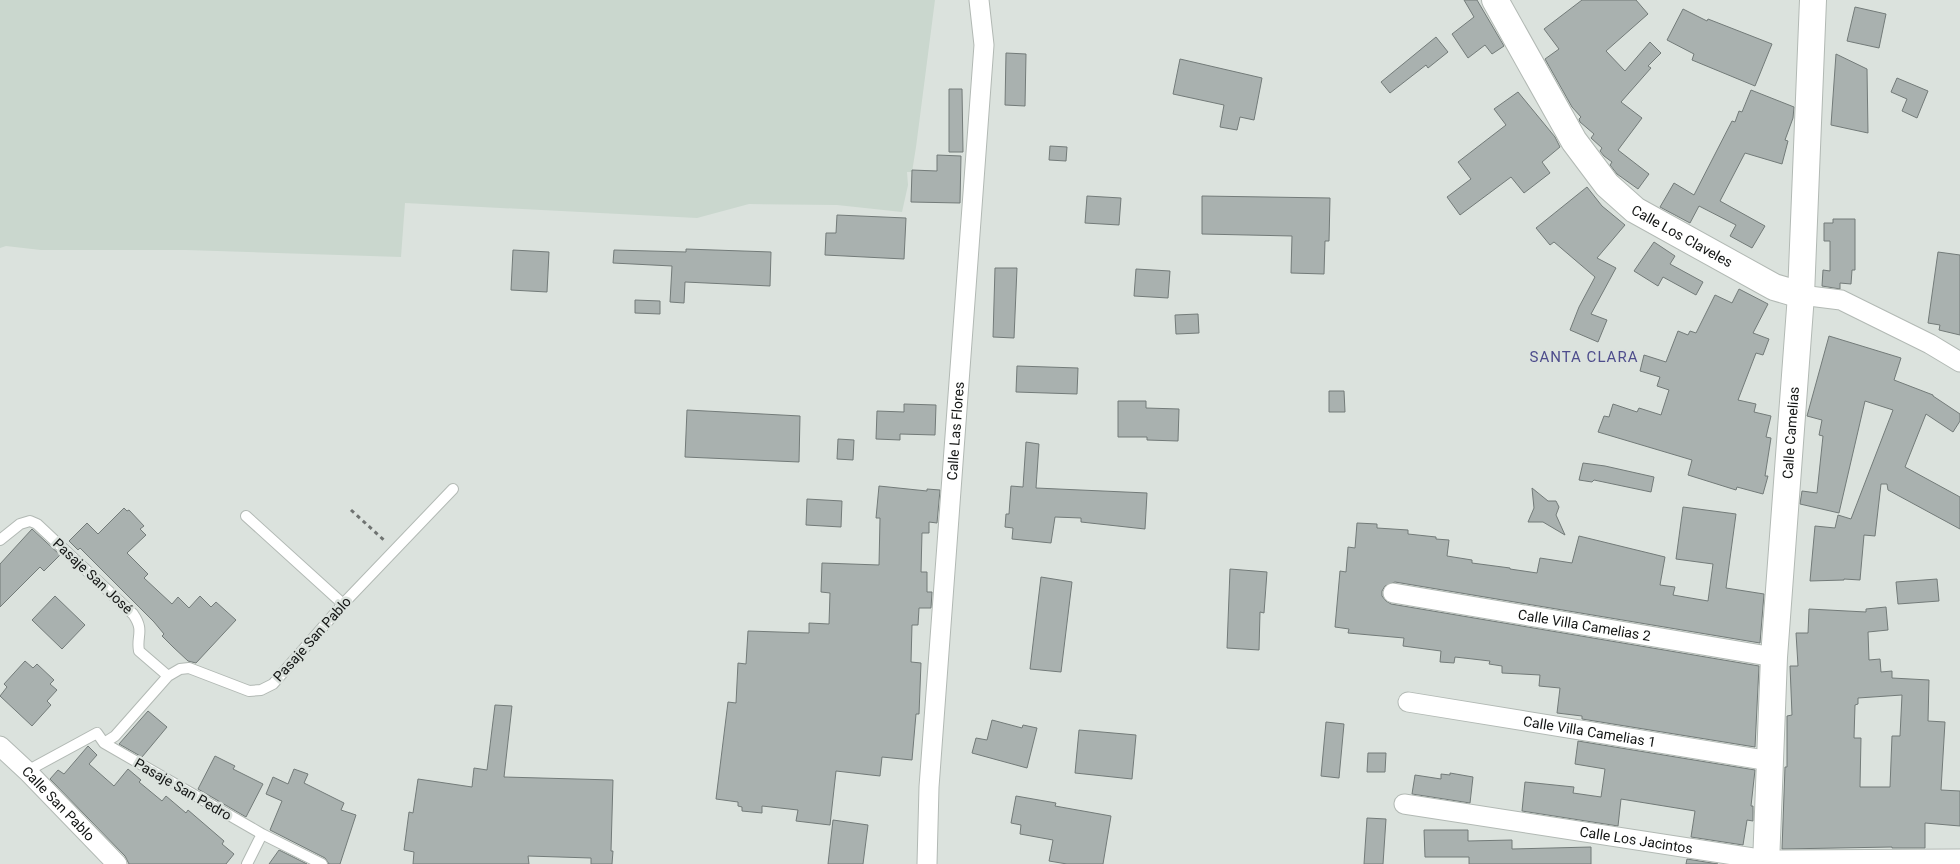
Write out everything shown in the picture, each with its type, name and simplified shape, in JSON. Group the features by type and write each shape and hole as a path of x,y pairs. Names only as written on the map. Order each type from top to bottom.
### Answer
{"street":[{"name":"Calle Las Flores","path":"927,864 929,787 984,45 979,0"},
{"name":"Calle Los Claveles","path":"1495,0 1574,141 1607,185 1635,210 1774,287 1801,295 1841,300 1930,344 1960,362"},
{"name":"Calle Camelias","path":"1766,862 1774,657 1801,295 1813,0"},
{"name":"Calle Villa Camelias 2","path":"1393,593 1774,657"},
{"name":"Calle Villa Camelias 1","path":"1408,702 1770,761"},
{"name":"Calle San Pablo","path":"0,746 27,771 117,864"},
{"name":"Calle Los Jacintos","path":"1404,804 1766,862 1960,859"}],"lane":[{"name":"Pasaje San Pablo","path":"168,676 180,669 189,668 254,692 273,684 343,604 453,488"},
{"path":"246,516 343,604"},
{"name":"Pasaje San José","path":"0,540 25,522 30,521 37,524 134,614 139,622 139,651 168,676"},
{"path":"27,771 97,733 104,743 115,736 168,676"},
{"name":"Pasaje San Pedro","path":"104,743 262,834 322,864"},
{"path":"246,864 262,834"}],"path":[{"path":"351,510 394,549"}],"shaded area":[{"path":"0,0 935,0 916,147 912,172 907,172 908,185 902,212 837,205 749,204 697,218 405,203 401,257 186,250 41,250 6,246 0,248"}],"building":[{"path":"1464,0 1477,0 1504,46 1492,54 1485,45 1468,58 1452,34 1474,17"},
{"path":"1582,0 1636,0 1648,14 1606,51 1625,71 1650,42 1661,53 1648,66 1651,68 1621,102 1642,118 1618,150 1649,174 1638,189 1617,174 1610,165 1612,162 1604,156 1600,151 1602,148 1591,138 1594,134 1580,122 1579,119 1581,117 1572,107 1545,59 1559,49 1544,29"},
{"path":"1855,7 1886,14 1879,48 1847,41"},
{"path":"1683,9 1707,21 1708,19 1772,44 1755,86 1692,60 1694,54 1667,40"},
{"path":"1436,37 1448,52 1428,68 1426,65 1390,93 1381,82"},
{"path":"1006,53 1026,54 1025,106 1005,105"},
{"path":"1836,54 1867,69 1868,133 1831,125"},
{"path":"1180,59 1262,78 1254,120 1240,117 1237,130 1220,127 1224,105 1173,94"},
{"path":"1897,78 1928,91 1917,118 1902,111 1907,99 1891,92"},
{"path":"949,89 962,89 963,152 949,152"},
{"path":"1751,90 1794,107 1793,118 1785,140 1788,141 1782,164 1745,153 1720,201 1765,226 1752,248 1730,236 1736,225 1699,206 1690,223 1660,207 1674,183 1694,195 1732,121 1735,122 1739,111 1742,112"},
{"path":"1518,92 1555,137 1560,147 1542,162 1550,173 1524,193 1511,177 1460,215 1447,197 1471,179 1458,162 1506,125 1494,109"},
{"path":"1050,146 1067,147 1066,161 1049,160"},
{"path":"937,155 961,156 960,203 911,202 912,170 937,171"},
{"path":"1587,187 1602,206 1625,225 1597,258 1616,268 1591,314 1607,320 1598,342 1570,330 1579,307 1595,277 1554,242 1550,245 1536,228"},
{"path":"1087,196 1121,198 1119,225 1085,223"},
{"path":"1202,196 1330,198 1329,241 1325,241 1324,274 1291,273 1292,236 1202,234"},
{"path":"837,215 906,218 904,259 825,255 826,233 836,233"},
{"path":"1833,219 1855,219 1855,270 1852,270 1851,284 1840,283 1840,289 1822,286 1823,270 1830,271 1830,241 1824,241 1824,223 1833,223"},
{"path":"1654,242 1675,256 1670,264 1703,282 1696,295 1663,277 1658,286 1634,271"},
{"path":"686,249 771,252 770,286 685,282 684,303 670,302 672,266 613,263 614,250 686,252"},
{"path":"513,250 549,252 547,292 511,290"},
{"path":"1938,252 1960,255 1960,335 1939,330 1940,325 1928,323"},
{"path":"995,268 1017,268 1014,338 993,337"},
{"path":"1136,269 1170,271 1168,298 1134,296"},
{"path":"1739,289 1768,304 1753,333 1769,339 1763,355 1756,353 1738,400 1756,404 1754,412 1771,416 1766,437 1771,438 1765,476 1768,476 1763,494 1737,487 1736,490 1688,475 1692,460 1598,432 1604,416 1609,417 1613,404 1637,412 1639,408 1661,415 1669,390 1657,386 1660,377 1640,371 1644,355 1666,362 1678,331 1688,335 1690,331 1696,333 1715,295 1732,303"},
{"path":"635,300 660,301 660,314 635,313"},
{"path":"1198,314 1199,333 1176,334 1175,315"},
{"path":"1829,336 1901,358 1894,380 1933,395 1960,414 1960,421 1953,432 1926,414 1905,467 1960,497 1960,529 1888,490 1887,484 1881,484 1875,536 1864,535 1860,580 1810,581 1815,526 1835,528 1838,515 1851,519 1893,410 1865,401 1839,513 1800,504 1802,491 1817,493 1823,436 1819,435 1822,420 1807,416"},
{"path":"1017,366 1078,368 1077,394 1016,392"},
{"path":"1329,391 1344,391 1345,412 1329,412"},
{"path":"1118,401 1146,401 1146,408 1179,409 1178,441 1147,440 1147,437 1118,437"},
{"path":"904,404 936,405 935,435 900,434 900,440 876,439 877,411 904,412"},
{"path":"687,410 800,416 799,462 685,457"},
{"path":"838,439 854,440 853,460 837,459"},
{"path":"1026,442 1039,444 1036,488 1147,493 1145,529 1081,522 1081,518 1055,517 1051,543 1012,539 1013,528 1005,527 1006,514 1009,514 1011,486 1023,487"},
{"path":"1583,463 1654,477 1651,492 1594,480 1592,482 1579,480"},
{"path":"879,486 927,491 927,489 940,490 937,523 929,522 929,533 922,533 921,572 927,572 927,592 932,592 931,608 919,608 918,625 912,625 911,662 921,663 919,714 916,714 912,760 882,757 880,776 836,771 830,825 796,821 798,810 762,806 762,813 742,811 742,807 738,806 738,802 716,799 728,702 736,703 738,663 746,664 748,631 809,633 809,623 829,624 830,593 821,592 822,563 879,565 880,518 876,518"},
{"path":"1532,488 1548,501 1556,501 1559,507 1556,515 1565,535 1543,522 1528,522 1534,508"},
{"path":"807,499 842,501 841,527 806,525"},
{"path":"1683,507 1736,514 1726,588 1764,594 1760,643 1395,582 1385,586 1382,596 1391,604 1759,666 1755,747 1582,719 1582,716 1557,713 1560,688 1539,686 1540,675 1502,673 1502,666 1489,664 1490,661 1455,657 1454,663 1440,662 1441,651 1403,646 1404,638 1348,633 1349,629 1335,627 1340,571 1346,572 1348,547 1355,548 1357,523 1377,524 1377,528 1408,530 1408,534 1449,540 1447,556 1472,560 1472,563 1537,573 1540,558 1572,563 1579,536 1665,557 1660,585 1675,587 1673,595 1708,601 1713,564 1676,559"},
{"path":"124,508 127,511 129,510 144,526 140,529 146,535 127,553 148,574 144,578 172,604 178,597 189,608 200,596 211,607 216,602 236,620 196,663 188,661 173,647 162,636 164,634 154,622 80,548 78,550 69,541 87,523 98,534"},
{"path":"32,529 60,555 44,571 40,567 0,607 0,564"},
{"path":"1230,569 1267,572 1264,613 1260,612 1259,650 1227,648"},
{"path":"1041,577 1072,582 1061,672 1030,669"},
{"path":"1937,579 1939,601 1898,604 1896,582"},
{"path":"55,596 85,625 62,649 32,620"},
{"path":"1886,607 1888,630 1868,632 1869,660 1880,659 1881,672 1892,671 1892,678 1929,680 1928,721 1945,722 1941,790 1960,791 1960,826 1925,823 1925,848 1782,849 1785,767 1787,767 1787,716 1792,715 1790,666 1798,666 1796,633 1808,633 1809,609 1866,612 1866,609","holes":["1902,695 1900,736 1892,736 1890,787 1860,787 1861,738 1854,738 1855,705 1858,704 1858,698"]},
{"path":"25,661 33,668 37,664 54,680 50,684 57,690 47,701 51,705 32,726 0,696 7,687 4,684"},
{"path":"495,705 512,706 504,777 613,780 612,864 591,864 591,858 528,856 529,864 413,864 414,852 404,850 409,812 413,813 418,779 472,787 474,768 487,770"},
{"path":"148,711 167,727 142,757 119,744"},
{"path":"992,720 1022,728 1023,725 1037,728 1027,768 972,753 976,738 987,740"},
{"path":"1326,722 1344,724 1339,778 1321,776"},
{"path":"1079,730 1136,735 1132,779 1075,773"},
{"path":"1578,741 1755,770 1751,806 1753,806 1753,821 1747,820 1743,845 1691,837 1695,811 1621,799 1618,826 1522,811 1525,782 1574,787 1573,793 1601,797 1605,769 1575,764"},
{"path":"88,746 97,755 89,764 114,786 128,769 141,780 139,782 162,801 166,796 186,813 188,810 224,841 222,844 234,854 226,864 129,864 125,856 50,779 58,770 64,774"},
{"path":"1368,753 1386,753 1385,772 1367,772"},
{"path":"215,756 235,766 233,769 263,784 246,817 198,789"},
{"path":"294,769 308,774 304,783 344,803 341,810 356,815 340,864 329,864 325,858 270,830 282,801 266,794 273,777 288,784"},
{"path":"1450,773 1473,777 1470,803 1412,794 1415,775 1441,779 1441,774 1450,775"},
{"path":"1016,796 1056,803 1055,806 1111,816 1103,864 1067,864 1049,861 1053,840 1020,834 1021,825 1011,823"},
{"path":"1367,818 1386,819 1383,864 1364,864"},
{"path":"833,820 868,825 863,864 828,864"},
{"path":"1424,830 1468,830 1468,841 1512,840 1512,849 1591,847 1591,864 1469,864 1469,857 1425,857"},
{"path":"279,850 307,864 269,864"},
{"path":"1687,859 1718,864 1686,864"}],"district":[{"name":"SANTA CLARA","path":"1584,357"}]}
